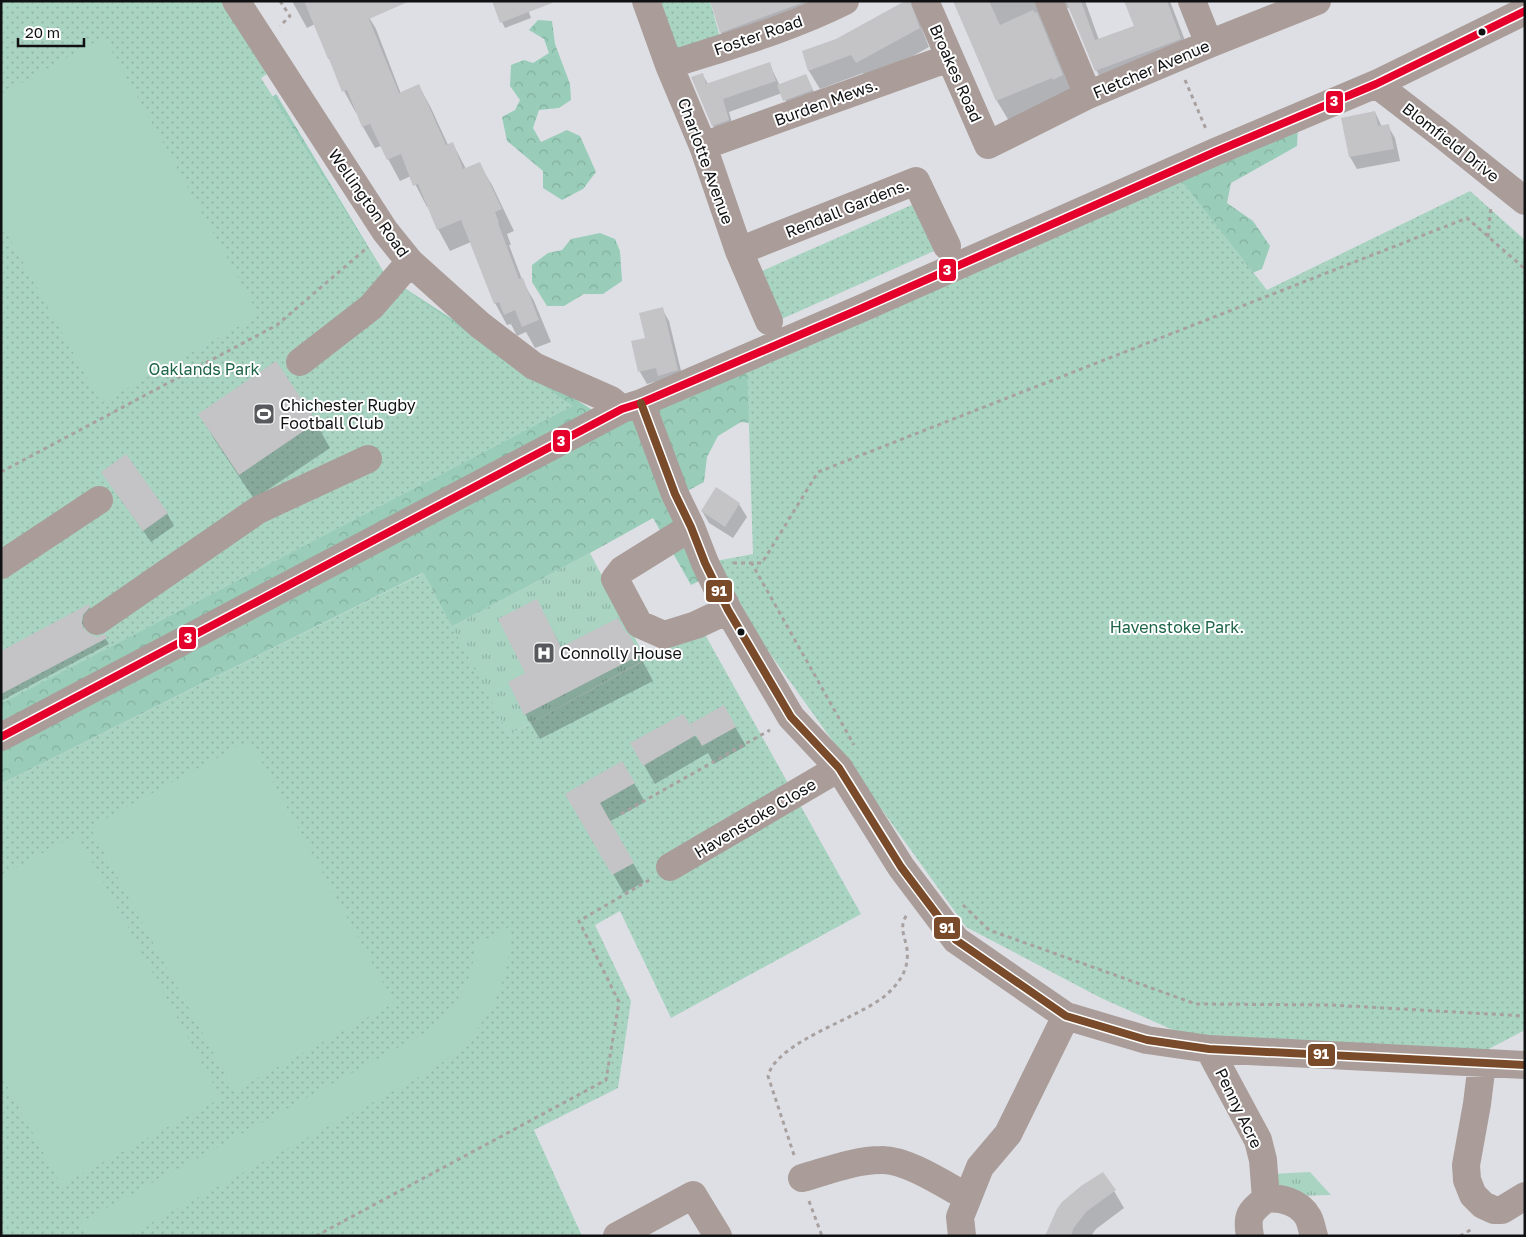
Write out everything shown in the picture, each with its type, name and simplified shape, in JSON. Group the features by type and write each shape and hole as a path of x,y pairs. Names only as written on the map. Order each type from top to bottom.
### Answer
{"street":[{"name":"Wellington Road","path":"236,1 385,231 410,262 480,325 534,366 611,400 632,406"},
{"name":"Charlotte Avenue","path":"646,1 669,65 703,146 739,251 769,321"},
{"name":"Broakes Road","path":"925,1 988,145"},
{"path":"1049,1 1088,95"},
{"path":"1192,1 1208,44"},
{"name":"Fletcher Avenue","path":"988,145 1088,95 1208,44 1317,1"},
{"name":"Foster Road","path":"669,65 749,39 830,5"},
{"path":"1,737 632,406 860,309 1215,152 1376,84 1525,11"},
{"name":"Burden Mews.","path":"703,146 949,58"},
{"name":"Blomfield Drive","path":"1376,84 1525,201"},
{"name":"Rendall Gardens.","path":"739,251 916,181 947,246"},
{"path":"300,362 371,306 410,262"},
{"path":"632,406 691,527 705,563 728,610 792,718 847,758 900,868 956,940 1066,1016 1147,1040 1209,1050 1525,1065"},
{"path":"97,621 258,510 368,458"},
{"path":"1,565 99,500"},
{"path":"691,527 622,570 615,579 638,624 664,635 696,625 728,610"},
{"name":"Havenstoke Close","path":"670,868 847,758"},
{"path":"962,1236 960,1217 980,1167 1008,1134 1066,1016"},
{"name":"Penny Acre","path":"1209,1050 1258,1140 1264,1160 1266,1199"},
{"path":"1482,1062 1466,1166 1467,1180 1473,1195 1483,1205 1494,1210 1502,1210 1525,1196"},
{"path":"802,1178 851,1164 882,1160 907,1165 967,1197"},
{"path":"618,1236 649,1228 694,1194 718,1236"},
{"path":"1250,1236 1248,1220 1254,1208 1266,1199 1274,1198 1291,1202 1307,1215 1314,1236"}],"path":[{"path":"1176,58 1215,152"},
{"path":"847,758 751,562 762,563 818,472 1467,218 1525,269"},
{"path":"1,472 277,326 385,231"},
{"path":"621,814 792,718"},
{"path":"316,1236 606,1080 619,1002 579,921 670,868"},
{"path":"822,1236 768,1076 770,1067 784,1054 815,1034 885,996 900,981 907,968 906,947 902,929 905,916 927,901"},
{"path":"962,904 989,930 1196,1004 1332,1005 1525,1016"}],"green space":[{"name":"Oaklands Park","path":"1,1 233,1 276,68 261,78 386,276 573,406 1,704"},
{"path":"655,1 710,1 721,41 675,54"},
{"path":"538,20 552,21 555,44 570,84 571,100 559,108 539,110 533,128 541,142 567,130 580,136 596,172 583,189 562,200 543,188 543,171 507,141 502,117 515,110 520,100 510,86 511,65 524,60 533,63 549,53 544,39 529,30"},
{"path":"104,37 259,315 101,403 1,223 1,94"},
{"name":"Oaklands Park","path":"276,94 386,276 614,424 632,416 705,578 691,585 653,518 451,627 423,573 1,784 1,578 240,120"},
{"path":"1298,127 1297,146 1231,183 1227,203 1253,221 1270,246 1262,269 1235,280 1178,176"},
{"name":"Havenstoke Park.","path":"1178,176 1267,290 1470,191 1525,240 1525,1030 1483,1052 1191,1038 1101,998 966,927 705,563 753,554 747,366"},
{"path":"914,204 934,251 775,322 755,274"},
{"path":"600,233 615,239 620,251 622,281 603,294 584,294 564,306 547,306 532,282 532,265 548,253 562,250 571,239"},
{"path":"746,366 758,424 741,422 718,436 707,457 704,482 676,497 641,413"},
{"path":"590,553 646,659 509,735 451,627"},
{"path":"424,573 509,735 702,629 861,914 671,1018 620,911 595,925 631,1001 618,1088 534,1130 582,1236 1,1236 1,784"},
{"path":"250,740 394,1003 234,1091 90,827"},
{"path":"77,834 221,1098 61,1185 1,1075 1,876"},
{"path":"509,927 506,971 499,991 477,1029 446,1060 428,1072 127,1236 89,1236 81,1222 428,1031 447,1014 461,993 471,970 475,945"},
{"path":"1310,1172 1331,1195 1293,1196 1269,1188 1269,1174"}],"building":[{"path":"304,1 410,1 369,19 399,93 419,84 446,145 453,142 463,169 480,162 502,209 495,212 498,223 519,279 523,278 539,320 522,327 515,310 504,315 499,302 494,304 461,220 437,230 418,184 413,186 401,154 387,160 370,124 362,127 347,90 342,92"},
{"path":"492,1 552,1 552,3 500,23"},
{"path":"710,1 807,1 720,33"},
{"path":"905,1 910,1 920,28 856,63 851,55 808,71 802,51 836,39"},
{"path":"953,1 989,1 1000,25 1033,10 1035,13 1037,12 1063,75 996,101"},
{"path":"1066,1 1081,1 1095,40 1134,26 1124,1 1167,1 1181,39 1095,71"},
{"path":"770,62 776,81 723,99 729,120 712,126 691,77 703,73 706,84"},
{"path":"806,74 813,90 783,101 777,85"},
{"path":"1375,111 1378,126 1389,124 1394,149 1349,157 1341,118"},
{"path":"663,307 678,370 658,376 656,368 638,372 631,341 645,338 639,313"},
{"path":"276,361 317,422 239,475 198,414"},
{"path":"126,454 168,513 143,531 101,472"},
{"path":"716,487 740,503 725,527 701,511"},
{"path":"537,599 561,647 618,618 640,655 524,715 508,682 525,673 498,619"},
{"path":"89,604 90,607 83,615 82,623 84,629 91,635 98,637 105,634 107,638 1,694 1,651"},
{"path":"724,705 736,727 702,746 696,735 643,766 630,743 683,714 696,734 690,724"},
{"path":"622,761 635,783 600,803 634,863 612,875 565,794"},
{"path":"1103,1172 1116,1190 1086,1212 1073,1229 1071,1236 1045,1236 1062,1202 1081,1186"}],"transit line":[{"name":"3","path":"1,737 622,409 641,403 860,309 1215,152 1376,84 1525,11"},
{"name":"91","path":"641,403 675,494 728,610 791,717 839,768 901,867 956,940 1066,1016 1147,1040 1209,1049 1525,1065"}],"place":[{"name":"Chichester Rugby Football Club","path":"264,414"},
{"name":"Connolly House","path":"544,653"}]}
